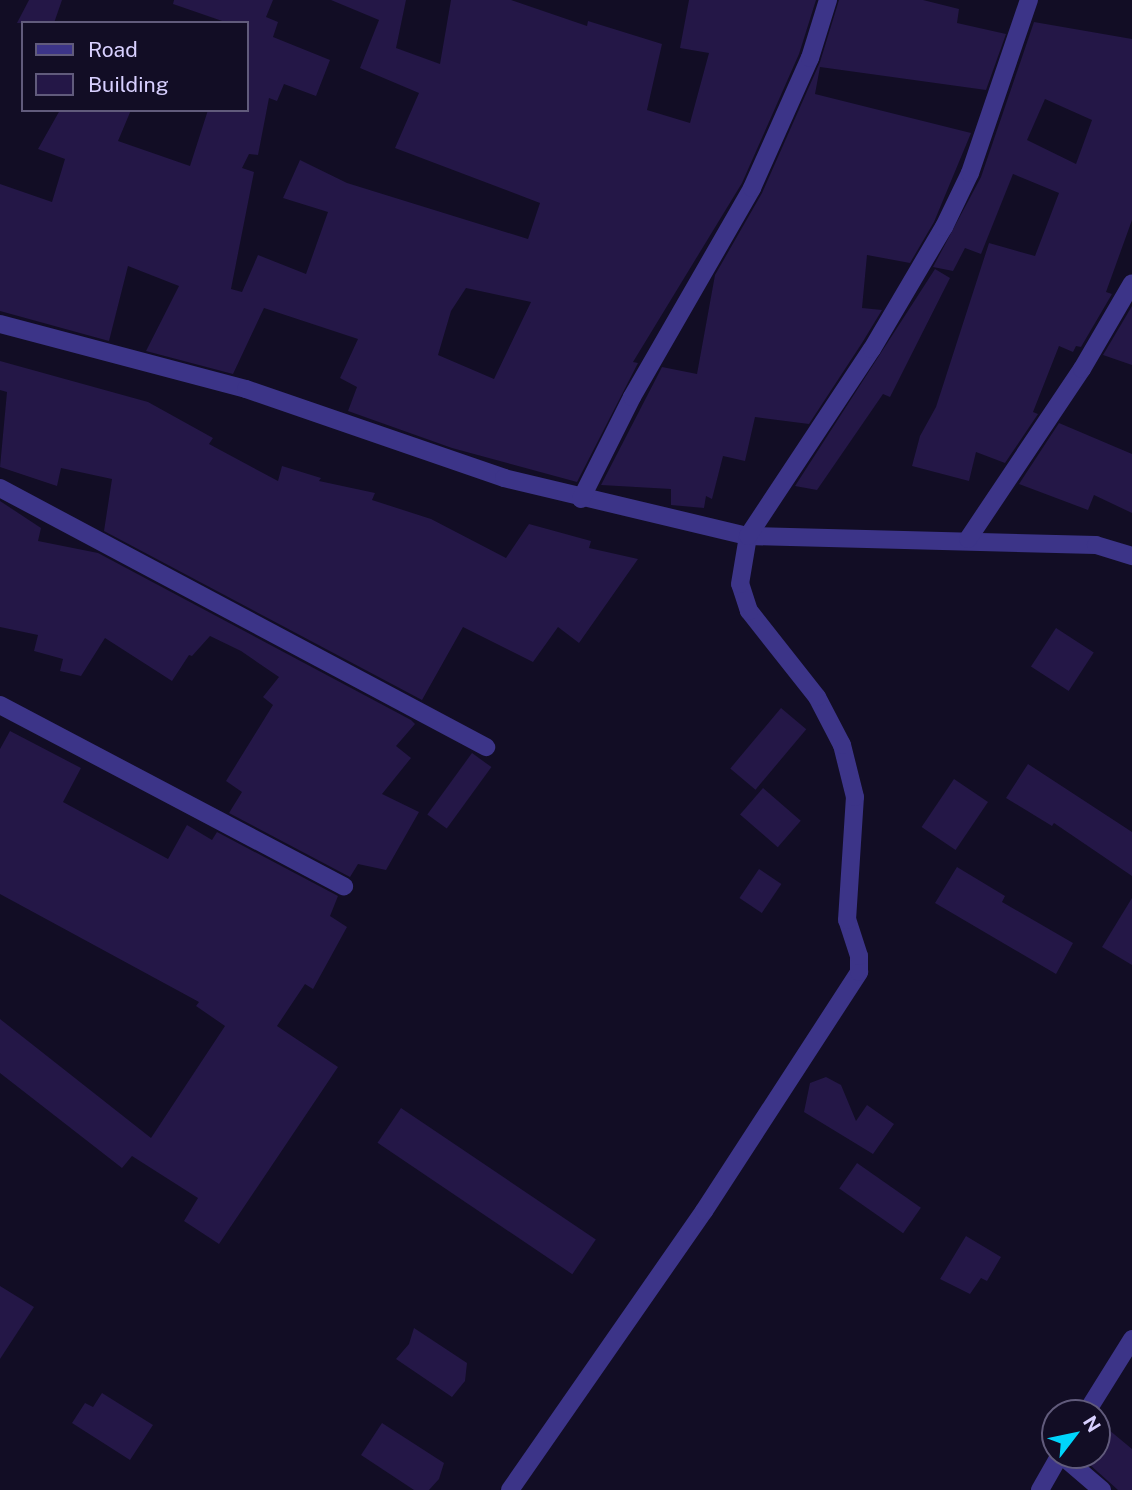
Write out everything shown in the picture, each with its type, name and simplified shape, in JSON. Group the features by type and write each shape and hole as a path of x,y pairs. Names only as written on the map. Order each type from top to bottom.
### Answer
{"street":[{"path":"581,499 632,397 752,188 810,58 828,0"},
{"path":"510,1490 704,1211 859,972 859,956 848,920 855,797 842,745 817,696 749,611 740,584 748,536 872,349 944,228 970,173 1029,0"},
{"path":"968,539 1082,369 1132,283"},
{"path":"0,324 246,389 504,478 581,499 748,536 968,539 1096,545 1132,556"},
{"path":"0,488 486,747"},
{"path":"0,705 344,886"},
{"path":"1095,1399 1132,1339"},
{"path":"1040,1490 1053,1469"},
{"path":"1077,1469 1102,1490"}],"building":[{"path":"29,0 62,0 55,21 17,23"},
{"path":"174,0 273,0 266,17 278,22 273,37 330,60 316,96 284,84 277,101 269,98 258,155 249,154 242,168 254,172 231,289 242,292 258,255 306,274 328,212 283,198 300,160 347,183 528,239 540,203 395,148 419,93 360,68 379,20 331,0 406,0 396,48 440,64 451,0 511,0 587,26 588,21 662,44 647,110 690,123 709,53 680,48 689,0 816,0 799,54 742,183 633,362 638,363 577,482 452,448 348,411 357,387 340,378 358,339 264,308 233,374 146,351 179,286 128,266 109,341 0,311 0,184 52,202 65,159 38,149 59,112 130,112 118,141 190,166 207,112 248,112 248,21 222,21 173,4","holes":["466,288 531,302 494,379 438,355 451,311"]},
{"path":"839,0 923,0 959,9 957,23 1006,34 986,90 820,67 815,94 971,133 934,222 910,263 867,255 862,308 882,310 862,343 809,424 755,417 745,461 723,456 712,499 706,496 704,508 671,505 671,489 601,485 662,367 697,374 715,275 762,193 820,62"},
{"path":"1034,22 1132,39 1132,220 1106,292 1112,294 1081,347 1076,346 1073,352 1059,346 1033,412 1038,414 1005,463 976,452 969,481 912,466 920,436 936,407 989,243 1035,256 1059,193 1013,174 981,254 965,248 953,271 933,267 981,177","holes":["1045,99 1092,120 1076,164 1027,140"]},
{"path":"935,269 950,278 890,397 883,394 817,490 795,486"},
{"path":"1132,306 1132,365 1103,355"},
{"path":"0,361 148,402 213,438 209,444 278,481 282,466 321,478 319,481 375,493 372,500 431,519 506,558 529,524 591,541 589,548 638,559 579,643 558,627 533,662 463,627 422,700 104,531 112,479 61,468 57,486 0,467 7,392 0,390"},
{"path":"1059,423 1132,454 1132,513 1094,495 1088,510 1019,484"},
{"path":"0,501 41,528 38,541 98,553 411,720 415,724 396,746 411,758 382,794 419,812 386,870 358,864 350,877 229,813 242,792 226,781 273,705 263,697 279,677 241,651 210,636 192,656 189,655 172,681 105,638 81,676 60,671 63,659 34,651 38,635 0,627"},
{"path":"1056,628 1094,653 1069,691 1031,667"},
{"path":"781,708 806,729 755,790 730,769"},
{"path":"10,731 81,768 63,802 168,859 187,825 212,840 217,832 338,896 330,916 347,927 313,989 305,984 277,1026 338,1067 219,1244 184,1221 198,1198 132,1156 122,1168 0,1073 0,1019 151,1138 225,1026 196,1006 199,1002 0,894 0,749"},
{"path":"472,753 491,767 447,829 427,814"},
{"path":"1028,764 1132,832 1132,876 1054,823 1052,826 1006,798"},
{"path":"954,779 988,802 956,850 922,827"},
{"path":"763,788 801,821 778,847 740,814"},
{"path":"957,867 1005,896 1002,902 1073,943 1056,974 935,903"},
{"path":"759,869 781,884 762,913 739,898"},
{"path":"1132,898 1132,965 1102,947"},
{"path":"826,1077 841,1085 856,1121 867,1105 894,1124 873,1154 804,1112 810,1083"},
{"path":"401,1108 596,1239 572,1274 378,1143"},
{"path":"857,1163 921,1208 903,1233 839,1188"},
{"path":"966,1236 1001,1257 987,1281 981,1278 970,1294 940,1279"},
{"path":"0,1286 34,1307 0,1359"},
{"path":"414,1328 467,1363 465,1381 452,1397 396,1359 409,1344"},
{"path":"102,1393 153,1425 130,1460 72,1423 85,1403 93,1407"},
{"path":"382,1423 444,1463 439,1479 429,1490 414,1490 361,1455"},
{"path":"1111,1432 1132,1449 1132,1490 1118,1490 1095,1469 1111,1469"}]}
